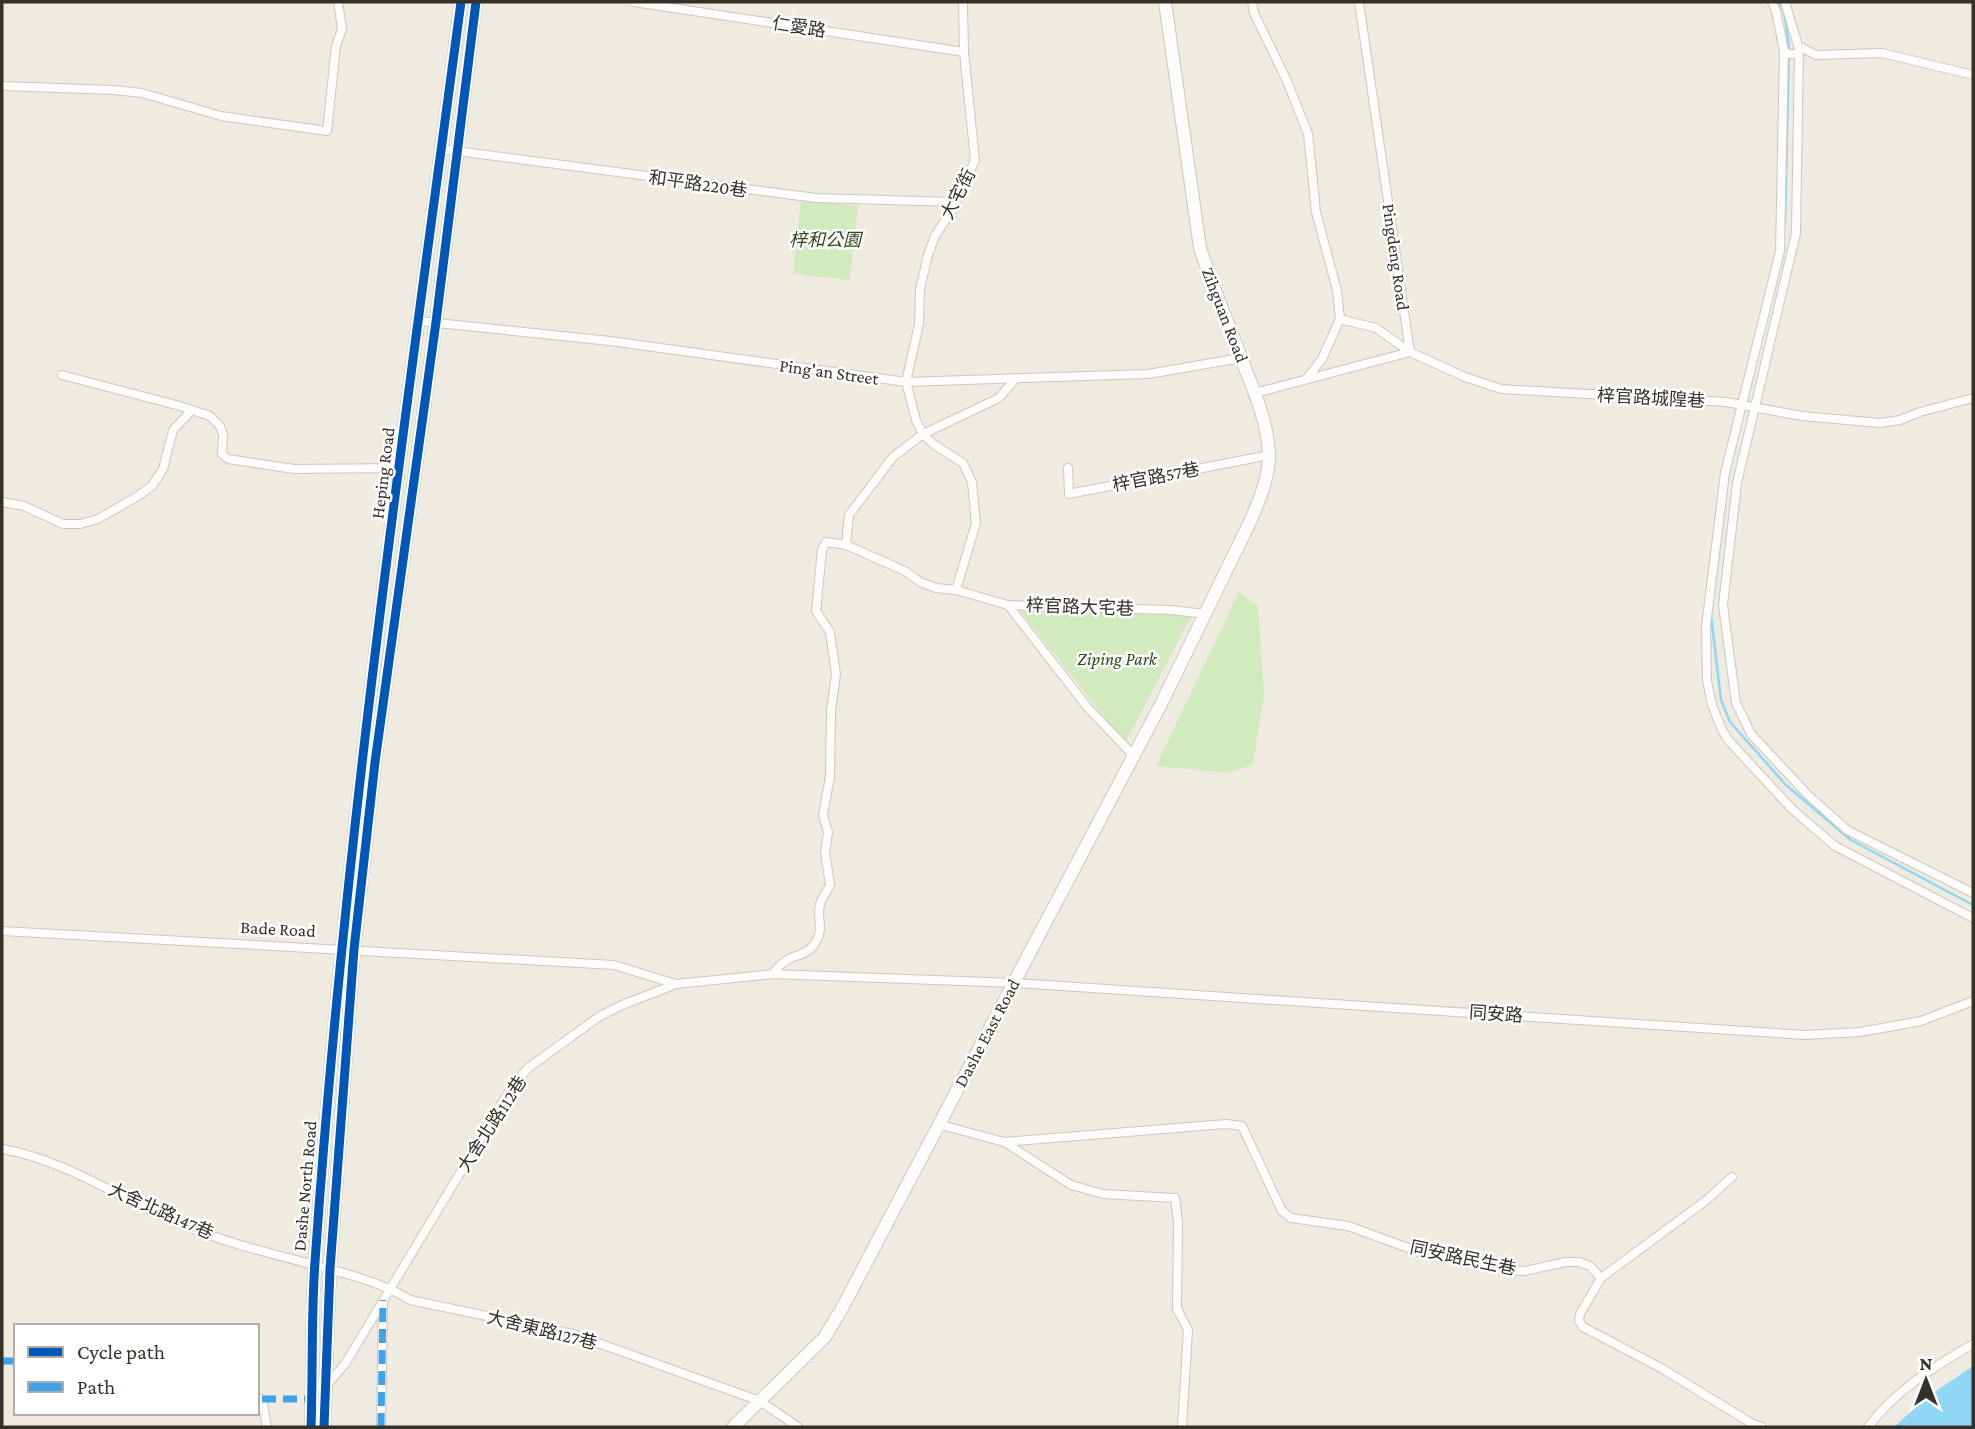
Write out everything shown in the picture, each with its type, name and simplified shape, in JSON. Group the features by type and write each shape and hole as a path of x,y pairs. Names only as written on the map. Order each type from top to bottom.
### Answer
{"main road":[{"name":"Heping Road","path":"347,949 379,628 461,2"},
{"name":"Heping Road","path":"347,949 436,322 476,2"},
{"name":"Zihguan Road","path":"1165,2 1200,247 1210,280 1255,393 1264,423 1269,455 1267,473 1257,505 1206,614"},
{"name":"Dashe East Road","path":"733,1427 824,1338 832,1325 1015,983 1206,614"},
{"path":"379,628 394,630"},
{"name":"Dashe North Road","path":"311,1427 312,1385 347,949"},
{"name":"Dashe North Road","path":"323,1267 326,1387 324,1427"}],"street":[{"path":"2,86 142,93 221,116 327,131 336,46 342,29 338,2"},
{"name":"仁愛路","path":"634,2 964,51"},
{"name":"大宅街","path":"906,382 919,324 920,289 928,255 934,236 956,202 975,160 964,51 963,2"},
{"path":"1252,2 1254,13 1287,81 1308,134 1315,212 1337,290 1340,319 1322,359 1308,377"},
{"name":"Pingdeng Road","path":"1359,2 1410,352"},
{"path":"1772,2 1792,52 1788,233 1780,251 1725,473 1706,626 1707,681 1712,705 1722,730 1792,809 1835,845 1973,918"},
{"path":"1785,2 1792,52 1788,233 1756,406 1737,483 1723,596 1732,682 1742,718 1751,734 1831,818 1847,830 1973,893"},
{"path":"1792,52 1802,48 1816,55 1882,53 1973,75"},
{"name":"和平路220巷","path":"441,149 816,198 956,202"},
{"name":"梓官路城隍巷","path":"1340,319 1376,328 1410,352 1465,377 1501,389 1742,404 1801,416 1880,423 1900,420 1973,398"},
{"name":"Ping'an Street","path":"418,321 623,343 906,382 1148,374 1241,358"},
{"path":"1255,393 1410,352"},
{"path":"62,374 210,416 220,426 223,435 222,454 228,459 294,469 400,468"},
{"path":"846,545 849,515 893,457 923,435 999,398 1016,378"},
{"path":"906,382 923,435 963,463 974,491 976,523 956,590"},
{"path":"2,502 24,506 63,524 80,524 98,519 152,486 163,469 173,430 192,410"},
{"name":"梓官路57巷","path":"1068,468 1069,494 1269,455"},
{"name":"梓官路大宅巷","path":"774,974 787,958 811,949 820,934 821,901 830,884 825,853 828,832 823,815 830,776 831,710 836,674 830,632 816,611 822,550 826,542 846,545 936,588 956,590 1008,605 1171,610 1206,614"},
{"path":"1008,605 1088,708 1134,756"},
{"name":"Bade Road","path":"2,931 614,965 677,984"},
{"name":"大舍北路112巷","path":"326,1387 345,1364 513,1085 528,1068 600,1016 622,1004 677,984 774,974 1015,983"},
{"name":"同安路","path":"1015,983 1805,1035 1860,1032 1921,1021 1973,1001"},
{"path":"938,1124 1004,1142 1071,1185 1103,1194 1175,1198 1178,1222 1177,1309 1188,1330 1182,1427"},
{"name":"同安路民生巷","path":"1004,1142 1226,1124 1242,1126 1282,1211 1291,1218 1348,1226 1422,1253 1498,1269 1524,1271 1579,1262 1590,1266 1601,1278"},
{"name":"大舍北路147巷","path":"2,1149 21,1152 104,1186 182,1225 260,1251 323,1267"},
{"path":"1732,1177 1704,1202 1601,1278 1580,1314 1579,1321 1583,1327 1661,1368 1762,1427"},
{"name":"大舍東路127巷","path":"323,1267 390,1288 410,1300 573,1334 760,1401 798,1427"},
{"path":"380,1427 383,1300"},
{"path":"1868,1427 1880,1412 1909,1387 1942,1362 1973,1344"},
{"path":"312,1385 326,1387"},
{"path":"262,1399 267,1427"}],"green space":[{"name":"梓和公園","path":"801,200 858,206 850,280 793,274"},
{"name":"Ziping Park","path":"1239,592 1258,606 1264,696 1253,764 1229,773 1156,766"},
{"name":"Ziping Park","path":"1018,608 1177,615 1191,617 1125,743"}],"water":[{"path":"1973,1366 1973,1427 1894,1427 1926,1398"}],"waterway":[{"path":"1779,2 1784,11 1789,46 1785,221"},
{"path":"1711,615 1721,700 1730,722 1786,785 1851,840 1973,905"}],"marked path":[{"path":"381,1427 383,1300"},
{"path":"2,1361 14,1361"},
{"path":"262,1399 312,1399"}],"cycle path":[{"path":"311,1427 315,1262 342,946 378,631 461,2"},
{"path":"324,1427 330,1269 354,949 375,762 436,322 476,2"}]}
